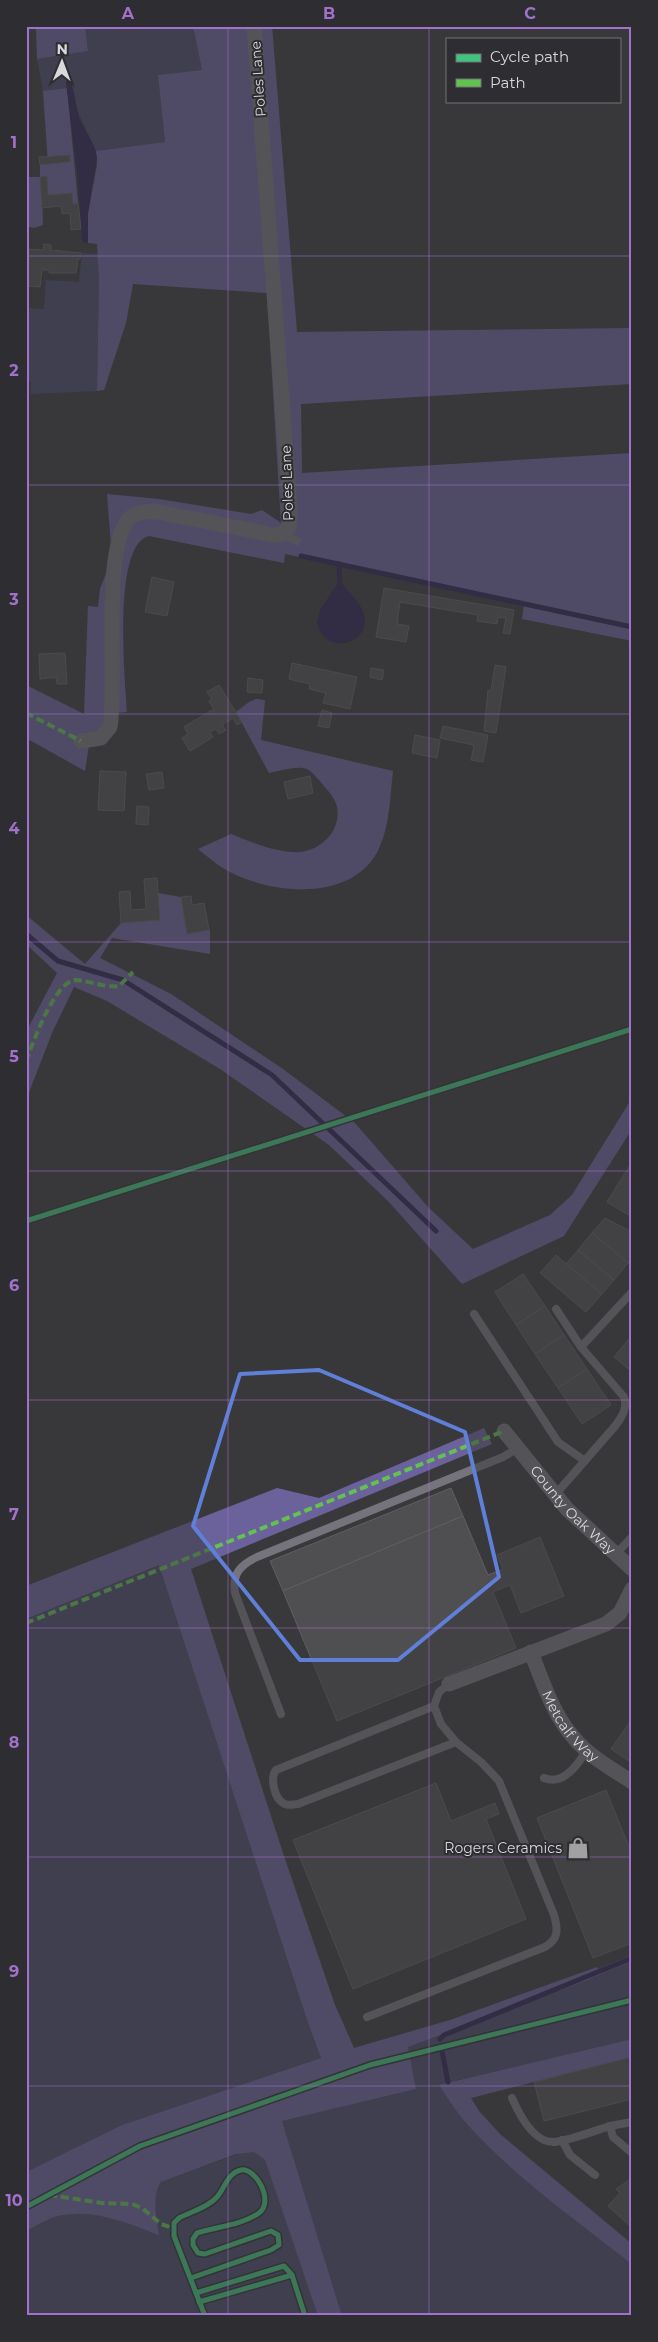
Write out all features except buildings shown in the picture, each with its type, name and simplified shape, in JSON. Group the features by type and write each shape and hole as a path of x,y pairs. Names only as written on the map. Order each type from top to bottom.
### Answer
{"street":[{"name":"Poles Lane","path":"81,741 101,738 110,727 114,575 120,535 129,519 135,514 154,511 265,533 282,534 289,526 290,508 254,26"},
{"name":"County Oak Way","path":"504,1431 555,1495 582,1525 632,1569"},
{"path":"449,1684 612,1620 620,1613 632,1589"},
{"name":"Metcalf Way","path":"532,1652 550,1697 572,1737 632,1782"}],"lane":[{"path":"282,534 297,541"},
{"path":"581,1347 632,1292"},
{"path":"555,1495 619,1420 626,1403 624,1397 581,1347 556,1309"},
{"path":"474,1314 558,1442 585,1462"},
{"path":"281,1714 236,1593 234,1581 240,1568 257,1558 503,1457 518,1448"},
{"path":"615,1555 632,1537"},
{"path":"367,2017 545,1946 552,1942 556,1936 557,1929 554,1915 502,1788 488,1768 444,1730 434,1706 439,1692 449,1684"},
{"path":"434,1706 280,1767 272,1778 280,1801 287,1805 298,1804 456,1742"},
{"path":"544,1778 552,1780 564,1776 575,1767 587,1750"},
{"path":"512,2098 521,2117 540,2136 549,2141 562,2140 610,2126 632,2122"},
{"path":"610,2126 616,2140 632,2154"},
{"path":"562,2140 570,2155 595,2174"}],"highlighted area":[{"path":"319,1370 465,1432 499,1577 398,1660 300,1660 193,1526 240,1374"}],"shaded area":[{"path":"36,26 85,26 88,51 37,59"},
{"path":"85,26 193,26 202,70 158,75 165,142 96,151 67,88 43,91 37,59 88,51"},
{"path":"193,26 272,26 297,332 632,328 632,384 301,404 302,473 632,453 632,641 522,619 524,604 285,554 284,563 149,536 137,545 130,563 125,587 123,645 127,712 105,714 103,727 89,745 85,771 26,738 26,685 84,714 88,606 98,607 100,589 112,558 107,494 159,499 251,514 262,510 281,523 267,293 133,284 126,323 104,390 97,391 99,281 97,244 88,243 88,213 97,165 96,151 165,142 158,75 202,70"},
{"path":"71,79 79,118 95,148 97,158 88,213 88,243 82,242 78,179 66,83 66,80"},
{"path":"67,88 78,203 73,204 72,193 42,196 43,225 34,228 26,226 26,177 40,177 40,165 48,164 43,91"},
{"path":"82,253 98,254 97,391 31,394 31,381 26,381 26,308 44,309 46,280 79,282"},
{"path":"340,580 360,605 365,625 355,639 346,643 337,643 329,640 322,634 317,623 320,610"},
{"path":"256,699 265,700 261,740 393,771 388,819 380,846 368,864 352,877 333,885 312,889 290,889 267,885 228,871 198,849 231,834 269,848 302,852 326,840 336,825 338,816 334,800 311,771 299,768 269,773 236,712"},
{"path":"158,893 181,897 187,934 210,930 210,954 112,938 100,958 171,994 283,1069 355,1123 428,1207 473,1249 550,1215 572,1195 632,1098 632,1129 564,1236 462,1284 389,1202 329,1145 220,1069 107,1001 74,987 52,1033 26,1100 26,1032 57,973 26,944 26,915 85,964 121,923 160,920"},
{"path":"484,1428 492,1444 191,1569 283,1853 335,2005 354,2048 450,2020 597,1967 598,1969 632,1955 632,1961 585,1981 408,2047 416,2089 282,2121 342,2316 318,2316 265,2160 254,2152 236,2154 161,2182 155,2200 159,2235 110,2218 84,2214 58,2216 26,2231 26,2172 122,2125 321,2058 159,1565 26,1619 26,1586 277,1488 319,1498"},
{"path":"159,1565 321,2058 122,2125 26,2172 26,1619"},
{"path":"632,1961 632,2039 455,2081 472,2113 632,2247 632,2316 342,2316 282,2121 416,2089 408,2047 585,1981"},
{"path":"632,2039 632,2057 471,2098 479,2111 500,2134 632,2244 632,2264 547,2198 506,2163 464,2120 439,2085"},
{"path":"244,2152 254,2152 265,2160 318,2316 26,2316 26,2231 58,2216 84,2214 109,2218 159,2234 155,2200 161,2182"}],"waterway":[{"path":"301,556 632,627"},
{"path":"339,564 340,586"},
{"path":"26,934 58,961 123,980 272,1075 436,1231"},
{"path":"440,2039 444,2035 632,1958"},
{"path":"442,2051 448,2082"}],"marked path":[{"path":"26,713 81,741"},
{"path":"26,1061 39,1027 60,990 68,983 76,980 108,986 119,986 133,972"},
{"path":"26,1623 504,1431"},
{"path":"49,2195 102,2203 132,2204 142,2208 161,2224 173,2228"}],"cycle path":[{"path":"26,1221 632,1029"},
{"path":"26,2207 140,2146 370,2065 632,2000"},
{"path":"191,2278 271,2250 279,2245 278,2235 271,2231 205,2254 198,2253 193,2245 193,2239 197,2233 245,2220 259,2213 263,2208 265,2201 261,2186 257,2179 246,2170 232,2174 212,2201 179,2218 174,2223 174,2236 196,2293"},
{"path":"205,2316 196,2293 284,2266 292,2275 305,2316"},
{"path":"199,2302 292,2275"}],"place":[{"name":"Rogers Ceramics","path":"578,1848"}]}
